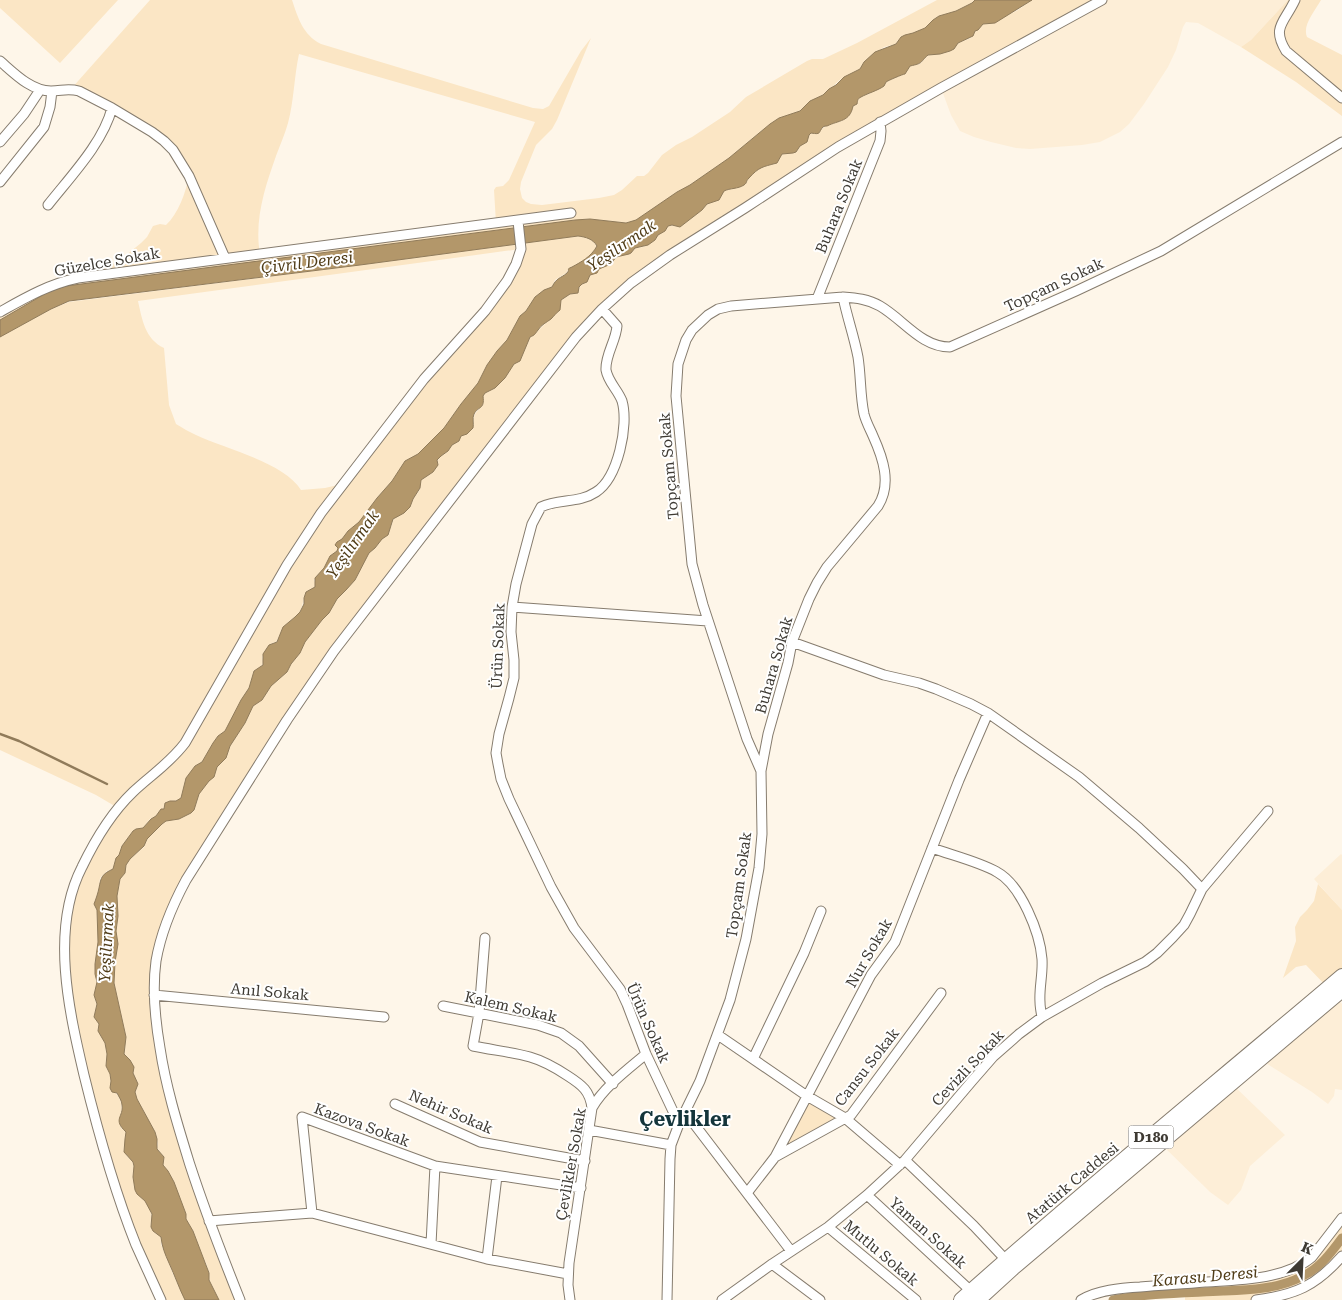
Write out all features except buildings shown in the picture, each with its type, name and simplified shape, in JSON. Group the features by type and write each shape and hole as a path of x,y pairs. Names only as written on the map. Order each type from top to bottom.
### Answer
{"highway":[{"name":"Atatürk Caddesi","path":"970,1297 1006,1260 1342,976"},
{"name":"Atatürk Caddesi","path":"970,1297 1014,1268 1342,990"}],"street":[{"path":"240,1300 209,1221 175,1119 165,1078 155,1017 156,963 159,943 174,902 194,866 287,720 334,651 576,337 602,309 631,283 670,255 880,122 1102,0"},
{"path":"1295,0 1281,23 1279,32 1280,42 1286,51 1342,98"},
{"path":"0,61 22,80 40,90 71,89 79,91 112,108 164,141 173,150 189,176 225,258"},
{"path":"0,142 24,114 40,90"},
{"path":"0,182 44,126 49,114 52,91"},
{"path":"48,205 97,142 106,127 112,108"},
{"name":"Buhara Sokak","path":"817,299 880,141 880,122"},
{"name":"Topçam Sokak","path":"667,1300 671,1145 700,1081 730,1000 746,939 759,868 762,834 761,771 747,739 708,621 692,564 676,396 676,378 681,351 686,340 708,314 718,309 730,306 843,297 860,298 881,307 925,340 934,345 950,347 1161,251 1342,142"},
{"name":"Güzelce Sokak","path":"0,312 37,292 64,281 123,271 225,258 518,224 571,213"},
{"path":"161,1300 136,1244 106,1157 71,1019 65,960 68,908 74,885 91,850 118,808 133,792 174,757 185,743 287,565 321,513 424,379 498,295 516,264 521,249 518,224"},
{"name":"Buhara Sokak","path":"761,771 768,734 792,642 809,599 837,554 878,506 885,490 884,466 864,416 858,360 843,297"},
{"name":"Ürün Sokak","path":"602,309 617,326 606,365 608,377 619,393 624,408 620,452 616,464 604,485 598,491 579,500 555,502 541,507 532,524 512,607 511,632 514,678 500,729 496,753 501,779 514,811 555,896 574,928 620,988 646,1054 679,1124"},
{"path":"512,607 708,621"},
{"path":"792,642 884,675 936,689 988,713 1079,777 1140,828 1202,889"},
{"name":"Nur Sokak","path":"747,1193 775,1157 871,975 895,942 988,713"},
{"name":"Cevizli Sokak","path":"724,1300 772,1264 828,1227 867,1195 902,1163 993,1057 1019,1034 1042,1017 1102,983 1145,962 1173,937 1184,924 1202,889 1268,811"},
{"path":"932,848 991,868 1004,876 1015,889 1039,938 1042,963 1040,1001 1042,1017"},
{"path":"753,1059 804,954 821,911"},
{"path":"485,938 479,1013 473,1046 529,1057 552,1066 585,1088 590,1097 592,1108"},
{"name":"Cansu Sokak","path":"775,1157 851,1115 941,993"},
{"name":"Anıl Sokak","path":"154,995 384,1017"},
{"name":"Kalem Sokak","path":"443,1006 538,1025 561,1033 579,1046 613,1084"},
{"path":"718,1035 807,1096 845,1118 902,1163 974,1226 1006,1260"},
{"name":"Çevlikler Sokak","path":"570,1300 568,1274 592,1108 613,1084 646,1054"},
{"name":"Nehir Sokak","path":"395,1104 480,1142 585,1160"},
{"path":"685,1112 791,1251"},
{"name":"Kazova Sokak","path":"312,1213 302,1117 435,1166 580,1188"},
{"path":"589,1130 671,1145"},
{"path":"431,1244 435,1166"},
{"path":"487,1259 497,1176"},
{"name":"Yaman Sokak","path":"867,1195 970,1297"},
{"path":"209,1221 312,1213 487,1259 568,1274"},
{"path":"1080,1300 1091,1295 1128,1288 1244,1280 1291,1270 1312,1257 1342,1218"},
{"name":"Mutlu Sokak","path":"828,1227 916,1300"},
{"path":"1256,1300 1285,1295 1308,1286 1326,1273 1342,1256"},
{"path":"772,1264 820,1300"}],"shaded area":[{"path":"0,0 118,0 60,63 0,8"},
{"path":"150,0 292,0 305,31 321,44 533,108 543,109 549,106 581,51 591,38 557,120 552,129 536,145 521,182 522,198 531,204 542,205 614,195 637,176 644,176 648,173 662,155 676,145 692,137 730,112 746,97 807,61 823,59 937,0 975,0 956,11 939,16 925,28 913,34 901,37 896,44 884,47 864,62 860,69 841,79 823,95 813,100 800,111 779,118 729,158 636,220 626,223 590,219 48,292 0,320 0,312 37,292 86,277 124,257 147,237 153,226 166,225 178,209 186,189 189,176 164,141 71,89","holes":["299,54 535,122 509,180 503,186 496,187 494,190 496,223 260,254 258,229 262,204 268,180 288,123"]},
{"path":"1032,0 1102,0 941,88 670,255 602,309 334,651 186,880 156,963 165,1078 240,1300 219,1300 209,1280 206,1263 186,1219 186,1214 178,1194 168,1171 163,1165 164,1157 157,1148 155,1132 137,1099 133,1067 130,1060 124,1054 126,1037 114,983 118,944 116,931 118,916 117,896 120,879 125,873 126,865 144,847 147,839 162,824 191,813 199,794 209,780 214,777 217,767 226,758 230,746 245,723 253,706 262,700 271,686 287,672 305,642 329,613 337,599 355,580 369,553 375,548 392,525 392,522 408,509 419,490 421,480 441,456 459,441 461,436 474,424 475,415 482,405 485,393 495,388 505,378 514,364 521,358 530,337 554,314 561,300 570,294 575,294 590,275 609,265 616,257 631,253 635,248 643,247 655,240 668,226 683,225 707,204 722,194 723,191 745,184 756,171 767,165 775,164 782,154 796,152 811,133 817,134 828,125 842,121 861,96 869,94 885,82 905,72 910,66 920,64 928,55 940,54 954,49 958,43 971,38 975,31 983,24 992,23 1018,10"},
{"path":"1102,0 1288,0 1251,40 1241,47 1198,23 1186,22 1168,67 1144,104 1129,124 1120,132 1100,142 1030,149 1016,148 974,137 960,131 951,115 941,88"},
{"path":"1288,0 1321,0 1310,18 1306,32 1307,37 1342,55 1342,116 1296,82 1241,47 1251,40"},
{"path":"578,236 589,239 597,247 591,256 569,269 555,280 552,287 535,297 526,311 520,316 507,340 487,365 478,383 444,428 418,454 405,461 392,481 359,522 337,542 337,551 314,580 316,585 314,588 306,593 299,613 287,624 276,642 272,643 262,657 263,664 254,671 249,688 231,722 225,731 218,736 202,762 195,766 185,782 181,798 165,803 164,809 161,809 143,828 133,831 122,846 113,869 107,871 100,878 97,910 98,942 95,964 97,982 95,1000 97,1004 94,1017 99,1024 98,1031 105,1043 107,1054 106,1066 111,1081 110,1088 121,1101 121,1128 127,1132 124,1149 127,1156 133,1162 137,1194 148,1207 152,1219 151,1223 155,1233 161,1236 161,1244 185,1300 161,1300 136,1244 93,1111 65,960 74,885 118,808 96,795 0,750 0,337 51,309 69,302","holes":["520,249 498,295 342,484 301,490 293,480 268,464 196,435 176,424 169,405 164,348 148,334 138,301"]},
{"path":"1342,855 1342,910 1314,879"},
{"path":"1318,884 1342,910 1342,976 1328,988 1306,965 1296,967 1283,978 1296,941 1295,927 1300,917 1314,901"},
{"path":"1335,996 1342,1004 1342,1090 1335,1089 1334,1096 1328,1104 1261,1060"},
{"path":"1232,1084 1285,1135 1250,1166 1241,1190 1228,1205 1210,1192 1161,1144"},
{"path":"807,1096 845,1118 775,1157"},
{"path":"1342,1218 1342,1256 1317,1280 1256,1300 1185,1300 1185,1284 1244,1279 1298,1267"}],"water":[{"path":"975,0 1032,0 995,23 983,24 975,31 973,36 958,43 954,49 940,54 928,55 919,63 910,66 905,74 887,81 884,86 860,98 857,104 853,106 847,118 823,127 818,133 811,133 807,142 800,146 796,152 782,154 777,163 758,169 744,185 724,191 719,200 707,204 680,227 668,226 665,231 648,245 635,248 629,254 616,257 611,264 590,275 587,282 579,287 578,293 570,294 561,300 560,310 530,337 520,361 514,364 505,378 495,388 485,393 482,406 473,416 473,428 467,434 461,436 459,441 452,445 437,460 438,465 433,472 421,480 420,488 410,507 393,519 388,535 369,553 355,580 337,599 329,613 305,642 287,672 271,686 262,700 253,706 245,723 230,746 226,758 217,767 214,777 199,794 194,810 179,819 166,821 162,824 126,865 125,873 120,879 117,896 118,916 116,931 118,944 114,983 126,1037 124,1054 134,1067 133,1073 138,1084 135,1092 137,1099 155,1132 157,1149 164,1157 163,1165 174,1182 186,1214 186,1219 193,1231 209,1273 209,1280 219,1300 185,1300 165,1253 161,1237 151,1227 152,1214 145,1201 135,1190 134,1166 133,1162 124,1152 126,1132 119,1121 122,1104 117,1093 112,1092 110,1088 111,1081 106,1066 107,1054 105,1043 98,1031 99,1024 94,1017 97,1004 94,995 97,982 95,964 98,942 97,910 94,904 101,878 113,869 122,846 133,831 143,828 161,809 164,809 165,803 181,798 186,778 195,766 202,762 218,736 225,731 249,688 254,671 263,665 263,654 269,645 277,642 283,627 300,612 304,604 306,592 315,587 315,578 324,568 330,556 337,551 338,548 335,545 337,542 359,522 392,481 405,461 418,454 444,428 478,383 487,365 507,340 520,316 526,311 535,297 552,287 557,280 567,273 569,268 586,259 597,246 589,239 578,236 69,301 0,337 0,320 48,292 66,286 575,220 590,219 626,223 636,220 729,158 770,124 779,118 800,111 810,101 823,95 844,77 860,69 864,62 875,52 896,44 901,37 925,28 939,16 956,11"}],"waterway":[{"path":"0,734 19,741 107,784"},
{"name":"Karasu Deresi","path":"1113,1300 1154,1295 1253,1289 1283,1284 1313,1270 1329,1255 1342,1238"}],"district":[{"name":"Çevlikler","path":"685,1119"}],"water label":[{"name":"Yeşilırmak","path":"621,245"},
{"name":"Çivril Deresi","path":"307,262"},
{"name":"Yeşilırmak","path":"352,544"},
{"name":"Yeşilırmak","path":"106,943"}]}
